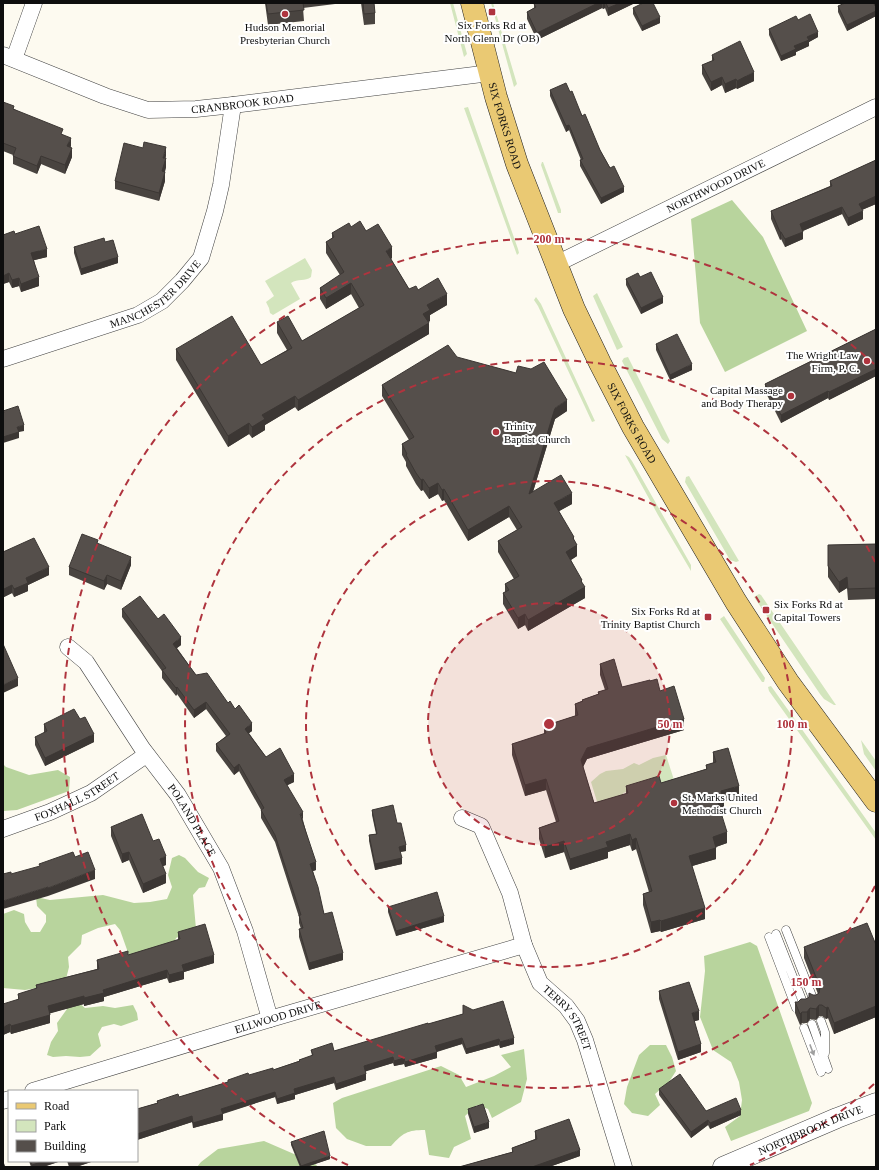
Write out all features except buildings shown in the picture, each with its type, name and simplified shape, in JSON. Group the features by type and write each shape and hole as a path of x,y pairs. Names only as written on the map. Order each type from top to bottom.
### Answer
{"main road":[{"name":"SIX FORKS ROAD","path":"472,3 503,121 517,164 574,309 633,427 708,558 736,602 788,682 876,801"}],"street":[{"path":"9,57 34,3"},
{"name":"CRANBROOK ROAD","path":"9,57 105,96 148,110 196,109 490,74"},
{"name":"MANCHESTER DRIVE","path":"3,359 138,315 162,301 182,281 201,258 215,211 221,185 233,105"},
{"name":"NORTHWOOD DRIVE","path":"556,264 876,107"},
{"name":"POLAND PLACE","path":"68,647 86,662 146,754 178,795 221,868 245,932 270,1019"},
{"name":"FOXHALL STREET","path":"3,829 50,812 91,792 146,754"},
{"name":"TERRY STREET","path":"462,818 481,826 510,893 524,945 540,983 566,1006 577,1021 585,1040 624,1167"},
{"name":"ELLWOOD DRIVE","path":"36,1090 270,1019 524,945"},
{"name":"NORTHBROOK DRIVE","path":"723,1167 773,1147 837,1118 876,1103"}],"lane":[{"path":"786,930 814,1001"},
{"path":"796,1008 773,935 804,1005"},
{"path":"821,1021 825,1032 825,1067"},
{"path":"812,1024 825,1067"},
{"path":"804,1028 825,1067"}],"green space":[{"path":"450,3 453,3 467,54 464,57"},
{"path":"491,3 493,3 517,84 514,87"},
{"path":"468,107 518,249 519,253 517,255 464,108"},
{"path":"542,162 561,213 558,213 541,165"},
{"path":"732,200 763,237 807,331 725,372 700,323 691,219"},
{"path":"305,258 312,270 311,277 291,283 300,299 273,315 270,313 266,302 274,296 265,281"},
{"path":"597,293 623,347 617,350 593,296"},
{"path":"536,297 541,304 595,421 592,422 534,300"},
{"path":"628,357 670,441 668,444 662,439 622,361 624,358"},
{"path":"625,455 632,461 691,565 691,571 658,515"},
{"path":"689,476 739,561 736,562 730,560 685,482 686,477"},
{"path":"759,594 836,705 824,699 820,694 754,597"},
{"path":"724,616 765,678 764,682 762,682 720,619"},
{"path":"771,686 876,833 876,840 769,691 768,687"},
{"path":"861,740 876,761 876,771 864,754"},
{"path":"666,755 675,783 661,787 659,783 623,793 625,801 599,808 591,782 600,774 606,771 623,769 634,763 639,765 653,758"},
{"path":"3,764 6,767 29,775 58,770 70,777 69,791 17,810 3,811"},
{"path":"179,855 185,858 198,872 209,878 205,887 199,888 193,895 196,929 176,938 174,945 131,961 120,930 115,924 98,928 82,935 81,944 68,957 69,967 66,979 79,1003 85,1008 103,1006 115,1008 133,1005 137,1013 138,1020 121,1026 114,1024 102,1027 98,1034 101,1046 90,1056 53,1057 47,1055 51,1042 58,1031 57,1023 67,1009 63,992 37,988 25,990 3,988 3,914 14,910 24,914 25,922 31,932 40,932 46,922 46,915 37,906 36,897 50,900 103,895 134,903 167,899 172,887 168,875 172,858"},
{"path":"750,942 757,946 812,1103 809,1111 731,1141 725,1127 740,1116 742,1100 739,1082 731,1062 713,1050 700,1017 705,971 704,956"},
{"path":"650,1045 666,1045 672,1057 676,1071 669,1082 655,1094 660,1105 648,1116 632,1113 624,1104 627,1087 639,1055"},
{"path":"524,1049 527,1079 521,1102 492,1118 488,1109 477,1105 465,1116 471,1139 454,1147 449,1158 429,1155 425,1130 406,1133 391,1146 366,1146 347,1139 336,1128 333,1103 342,1098 441,1066 459,1075 466,1087 494,1076 511,1067 501,1055"},
{"path":"264,1141 294,1154 310,1158 318,1167 197,1167 218,1149"}],"place":[{"name":"Six Forks Rd at North Glenn Dr (OB)","path":"492,12"},
{"name":"Hudson Memorial Presbyterian Church","path":"285,14"},
{"name":"The Wright Law Firm, P. C.","path":"867,361"},
{"name":"Capital Massage and Body Therapy","path":"791,396"},
{"name":"Trinity Baptist Church","path":"496,432"},
{"name":"Six Forks Rd at Capital Towers","path":"766,610"},
{"name":"Six Forks Rd at Trinity Baptist Church","path":"708,617"},
{"name":"St. Marks United Methodist Church","path":"674,803"}]}
